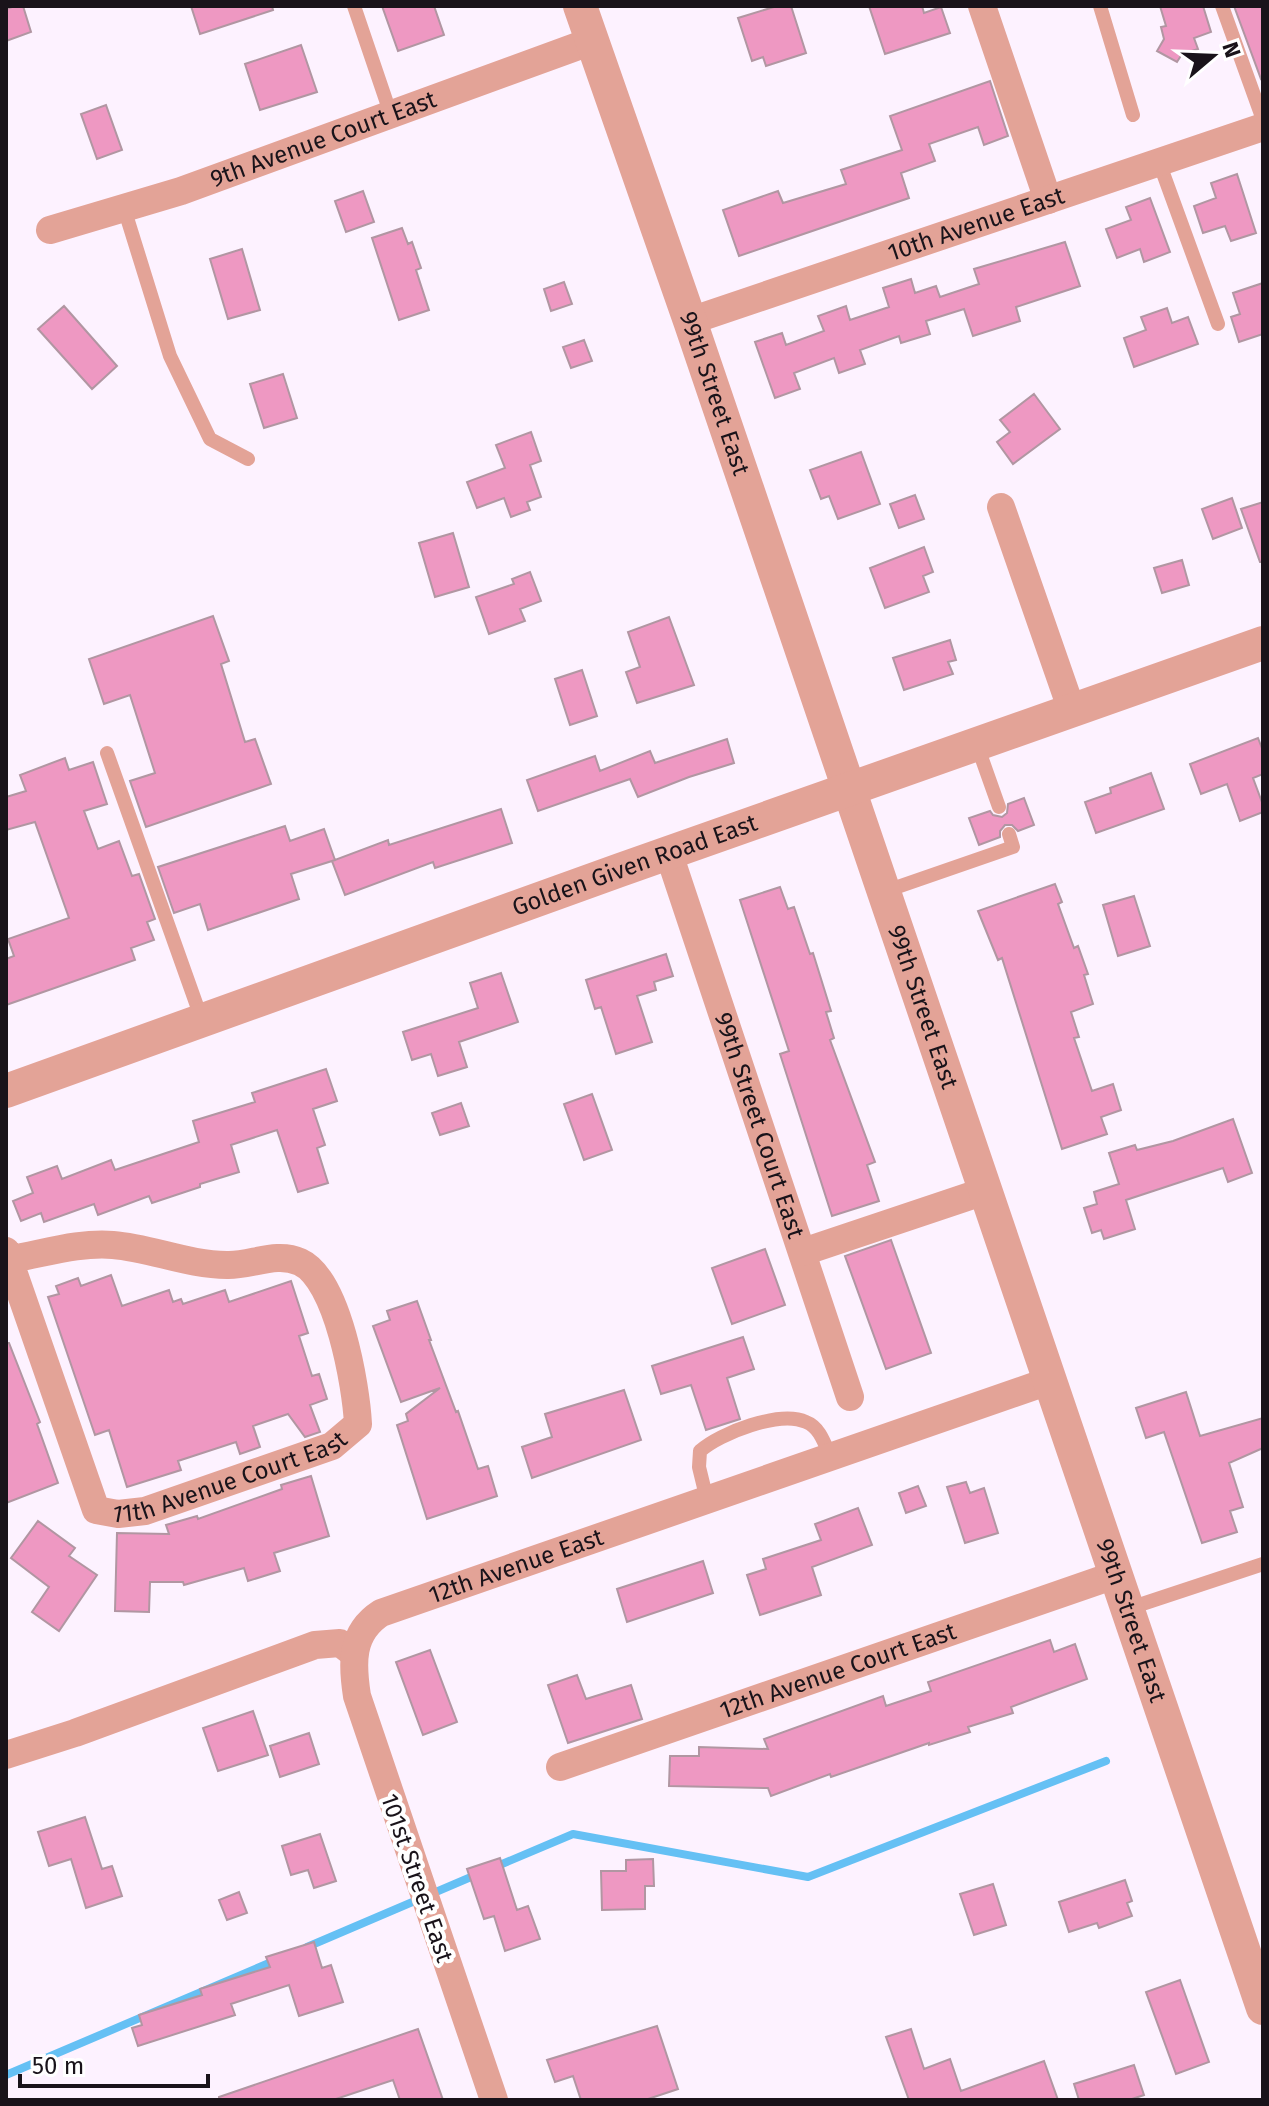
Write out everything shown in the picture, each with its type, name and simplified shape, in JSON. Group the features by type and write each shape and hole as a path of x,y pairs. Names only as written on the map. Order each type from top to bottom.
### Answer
{"street":[{"name":"99th Street East","path":"580,6 1263,2008"},
{"path":"982,6 1048,200"},
{"name":"9th Avenue Court East","path":"50,230 181,191 592,41"},
{"name":"10th Avenue East","path":"690,321 1263,127"},
{"path":"1001,507 1072,711"},
{"name":"Golden Given Road East","path":"6,1091 1263,643"},
{"name":"99th Street Court East","path":"669,854 850,1397"},
{"path":"803,1252 985,1191"},
{"name":"11th Avenue Court East","path":"113,1245 204,1264 232,1266 267,1258 300,1262 314,1274 326,1291 338,1319 356,1390 358,1424 332,1446 145,1511 118,1514 96,1510 8,1255 113,1245"},
{"name":"12th Avenue East","path":"353,1653 369,1621 381,1613 1049,1381"},
{"name":"12th Avenue Court East","path":"560,1767 1115,1575"},
{"path":"6,1755 75,1733 315,1645 340,1643 353,1653"},
{"name":"101st Street East","path":"353,1653 357,1696 368,1735 494,2100"}],"lane":[{"path":"354,6 391,115"},
{"path":"1100,6 1133,115"},
{"path":"1222,6 1263,120"},
{"path":"1159,162 1218,324"},
{"path":"124,208 170,356 210,439 248,459"},
{"path":"977,745 999,807"},
{"path":"107,753 202,1020"},
{"path":"883,892 1013,847 1009,834"},
{"path":"707,1500 699,1467 700,1451 711,1441 766,1420 804,1420 816,1428 831,1458"},
{"path":"1126,1609 1263,1564"}],"building":[{"path":"23,6 31,32 6,41 6,9"},
{"path":"191,6 272,6 273,10 200,34"},
{"path":"382,6 434,6 444,35 398,51"},
{"path":"777,6 791,6 806,53 766,66 763,57 752,61 738,18"},
{"path":"869,6 922,6 924,13 941,7 950,33 885,54"},
{"path":"1160,6 1203,6 1211,32 1194,38 1198,49 1182,54 1177,62 1157,51 1164,39 1161,27 1166,26"},
{"path":"1234,6 1263,6 1261,79"},
{"path":"301,45 317,92 260,110 245,64"},
{"path":"990,81 1008,136 984,145 978,127 929,144 935,161 901,173 909,198 739,256 723,210 778,191 783,203 846,184 841,170 902,150 890,116"},
{"path":"106,105 122,150 97,159 81,114"},
{"path":"1237,174 1256,233 1231,241 1225,226 1203,233 1194,206 1216,198 1211,183"},
{"path":"363,191 374,222 346,232 335,201"},
{"path":"1150,198 1170,252 1144,262 1140,249 1117,258 1106,229 1131,220 1126,207"},
{"path":"402,228 408,244 412,242 421,268 416,270 429,310 399,320 372,238"},
{"path":"1065,242 1080,286 1016,307 1020,321 973,336 964,309 926,321 930,334 901,343 899,336 860,350 865,364 839,373 834,358 794,373 800,389 775,398 755,342 782,333 786,345 824,331 818,316 846,306 850,320 889,307 883,288 911,279 915,293 936,286 940,297 979,284 974,269"},
{"path":"242,249 260,310 228,319 210,259"},
{"path":"564,282 572,304 551,311 544,289"},
{"path":"1263,283 1263,334 1239,342 1231,317 1240,314 1233,293"},
{"path":"64,306 117,366 92,389 38,329"},
{"path":"1167,308 1172,323 1188,317 1198,344 1134,367 1124,338 1146,330 1141,317"},
{"path":"584,340 592,361 571,368 563,347"},
{"path":"283,374 297,418 264,428 250,384"},
{"path":"1034,394 1060,429 1013,464 997,442 1010,432 1000,420"},
{"path":"531,432 541,461 530,465 541,497 527,502 530,510 511,517 504,498 477,508 467,482 505,468 496,445"},
{"path":"861,452 880,504 838,519 829,496 821,499 810,470"},
{"path":"915,495 924,519 899,528 890,504"},
{"path":"1232,498 1242,528 1213,539 1202,509"},
{"path":"1263,502 1263,562 1260,562 1241,509"},
{"path":"453,533 469,587 435,597 419,543"},
{"path":"924,547 933,572 923,576 929,592 885,608 870,568"},
{"path":"1182,560 1189,585 1162,593 1154,568"},
{"path":"530,572 541,601 520,609 525,621 489,634 476,597 514,584 512,579"},
{"path":"213,616 229,661 221,664 245,742 255,739 271,784 146,827 130,781 155,773 130,695 104,704 89,659"},
{"path":"669,617 694,685 637,703 626,672 640,667 628,632"},
{"path":"950,640 956,660 948,662 953,674 904,690 893,658"},
{"path":"582,670 597,716 570,725 555,679"},
{"path":"1258,738 1263,751 1263,774 1253,778 1263,812 1240,821 1227,784 1201,794 1190,764"},
{"path":"727,739 734,763 638,797 630,779 538,811 527,780 595,756 600,771 650,751 655,763"},
{"path":"65,758 69,770 93,762 107,804 84,811 98,849 119,841 132,876 139,874 155,919 147,922 154,940 131,948 135,960 6,1005 6,959 14,956 8,939 69,918 35,822 6,830 6,797 26,791 20,775"},
{"path":"1151,773 1164,809 1096,833 1085,802 1111,793 1110,788"},
{"path":"1024,798 1034,825 1018,831 1012,825 1005,825 1000,837 979,845 969,818 990,811 1002,817 1007,813 1008,804"},
{"path":"501,809 512,843 435,868 433,862 345,895 332,861 388,840 389,845"},
{"path":"285,826 290,841 324,829 335,860 291,874 299,899 208,930 200,904 174,913 158,867"},
{"path":"1055,884 1062,902 1058,904 1074,948 1078,946 1088,974 1084,975 1093,1004 1071,1012 1079,1037 1074,1038 1092,1091 1113,1084 1121,1110 1101,1117 1107,1134 1062,1149 1002,958 998,960 978,911"},
{"path":"780,887 788,909 794,907 810,954 813,953 831,1011 826,1012 834,1038 830,1040 875,1162 867,1165 879,1201 832,1216 780,1054 789,1051 740,900"},
{"path":"1134,896 1150,946 1118,956 1103,905"},
{"path":"666,954 673,976 654,982 656,990 637,996 652,1042 616,1054 601,1007 595,1009 586,980"},
{"path":"501,973 518,1022 459,1042 467,1067 438,1076 431,1054 412,1060 403,1032 478,1008 470,983"},
{"path":"326,1069 337,1101 313,1109 325,1145 317,1148 328,1183 298,1192 277,1130 231,1145 239,1172 200,1184 200,1187 152,1203 149,1196 98,1215 94,1204 44,1222 41,1213 21,1221 13,1201 33,1193 27,1177 57,1166 62,1179 111,1160 115,1170 199,1142 193,1121 255,1102 252,1093"},
{"path":"592,1094 612,1150 584,1160 564,1104"},
{"path":"461,1103 469,1126 440,1135 432,1113"},
{"path":"1233,1119 1252,1173 1228,1182 1223,1168 1126,1200 1135,1229 1104,1239 1101,1230 1092,1233 1084,1208 1097,1204 1094,1192 1119,1184 1109,1153 1135,1145 1137,1150 1173,1141"},
{"path":"891,1240 931,1353 886,1369 845,1256"},
{"path":"765,1249 785,1305 732,1324 712,1268"},
{"path":"111,1275 122,1306 169,1290 173,1302 181,1299 183,1304 225,1290 229,1302 291,1281 308,1333 299,1336 312,1376 319,1374 327,1399 310,1405 320,1432 305,1437 288,1414 253,1426 260,1447 240,1454 236,1442 178,1461 181,1470 127,1487 109,1430 95,1435 48,1297 59,1294 56,1286 78,1278 81,1286"},
{"path":"417,1301 478,1469 488,1466 497,1496 427,1519 397,1425 408,1421 406,1414 440,1388 401,1402 373,1326 390,1320 387,1311"},
{"path":"743,1337 754,1369 727,1378 740,1419 706,1430 691,1385 661,1394 652,1366"},
{"path":"6,1343 9,1343 40,1422 37,1424 58,1483 6,1503"},
{"path":"624,1390 641,1440 532,1478 522,1447 552,1437 545,1414"},
{"path":"1186,1392 1200,1436 1263,1418 1263,1448 1229,1463 1243,1507 1230,1511 1237,1532 1202,1543 1164,1432 1146,1438 1136,1408"},
{"path":"311,1476 329,1536 274,1553 280,1571 248,1581 244,1568 184,1585 183,1582 150,1582 149,1612 115,1611 117,1533 169,1534 166,1525 197,1516 198,1519"},
{"path":"966,1482 970,1493 984,1488 998,1533 965,1543 947,1487"},
{"path":"918,1486 926,1506 906,1513 899,1493"},
{"path":"858,1508 872,1545 812,1567 821,1595 760,1615 747,1575 766,1569 763,1559 821,1540 815,1524"},
{"path":"38,1521 75,1548 69,1556 97,1575 59,1631 32,1612 49,1587 11,1558"},
{"path":"703,1561 713,1593 627,1622 617,1589"},
{"path":"1050,1640 1054,1652 1075,1644 1087,1679 1011,1707 1013,1713 968,1727 970,1732 831,1777 830,1774 771,1796 768,1788 669,1786 670,1756 699,1756 699,1747 768,1749 764,1739 883,1696 886,1706 931,1691 928,1682"},
{"path":"430,1650 457,1722 423,1735 396,1662"},
{"path":"577,1675 586,1699 631,1685 642,1719 568,1743 548,1685"},
{"path":"253,1711 268,1755 218,1771 203,1728"},
{"path":"309,1733 319,1764 280,1777 270,1746"},
{"path":"85,1817 102,1869 112,1866 122,1896 86,1908 71,1859 49,1866 38,1832"},
{"path":"320,1834 336,1881 314,1888 308,1870 291,1875 282,1846"},
{"path":"500,1858 517,1910 528,1906 540,1939 505,1951 494,1916 484,1919 467,1869"},
{"path":"653,1859 654,1886 645,1886 645,1909 602,1910 601,1871 626,1871 626,1860"},
{"path":"1125,1880 1132,1901 1127,1903 1132,1916 1099,1928 1097,1923 1069,1932 1059,1902"},
{"path":"993,1884 1006,1925 974,1935 960,1894"},
{"path":"239,1892 247,1913 227,1920 219,1900"},
{"path":"314,1942 322,1968 331,1965 343,2002 299,2016 289,1985 231,2004 235,2015 138,2046 132,2028 142,2025 139,2015 202,1995 200,1989 270,1967 266,1957"},
{"path":"1180,1980 1209,2062 1176,2074 1146,1992"},
{"path":"657,2026 678,2089 645,2100 581,2100 573,2076 555,2082 547,2060"},
{"path":"418,2029 443,2100 400,2100 393,2080 333,2100 219,2100 219,2097"},
{"path":"911,2029 924,2069 950,2059 961,2091 1044,2061 1058,2100 909,2100 886,2037"},
{"path":"1134,2065 1144,2095 1129,2100 1079,2100 1074,2084"}],"waterway":[{"path":"495,1867 573,1834 808,1877 1106,1761"},
{"path":"307,1947 478,1874"},
{"path":"6,2075 276,1960"}]}
